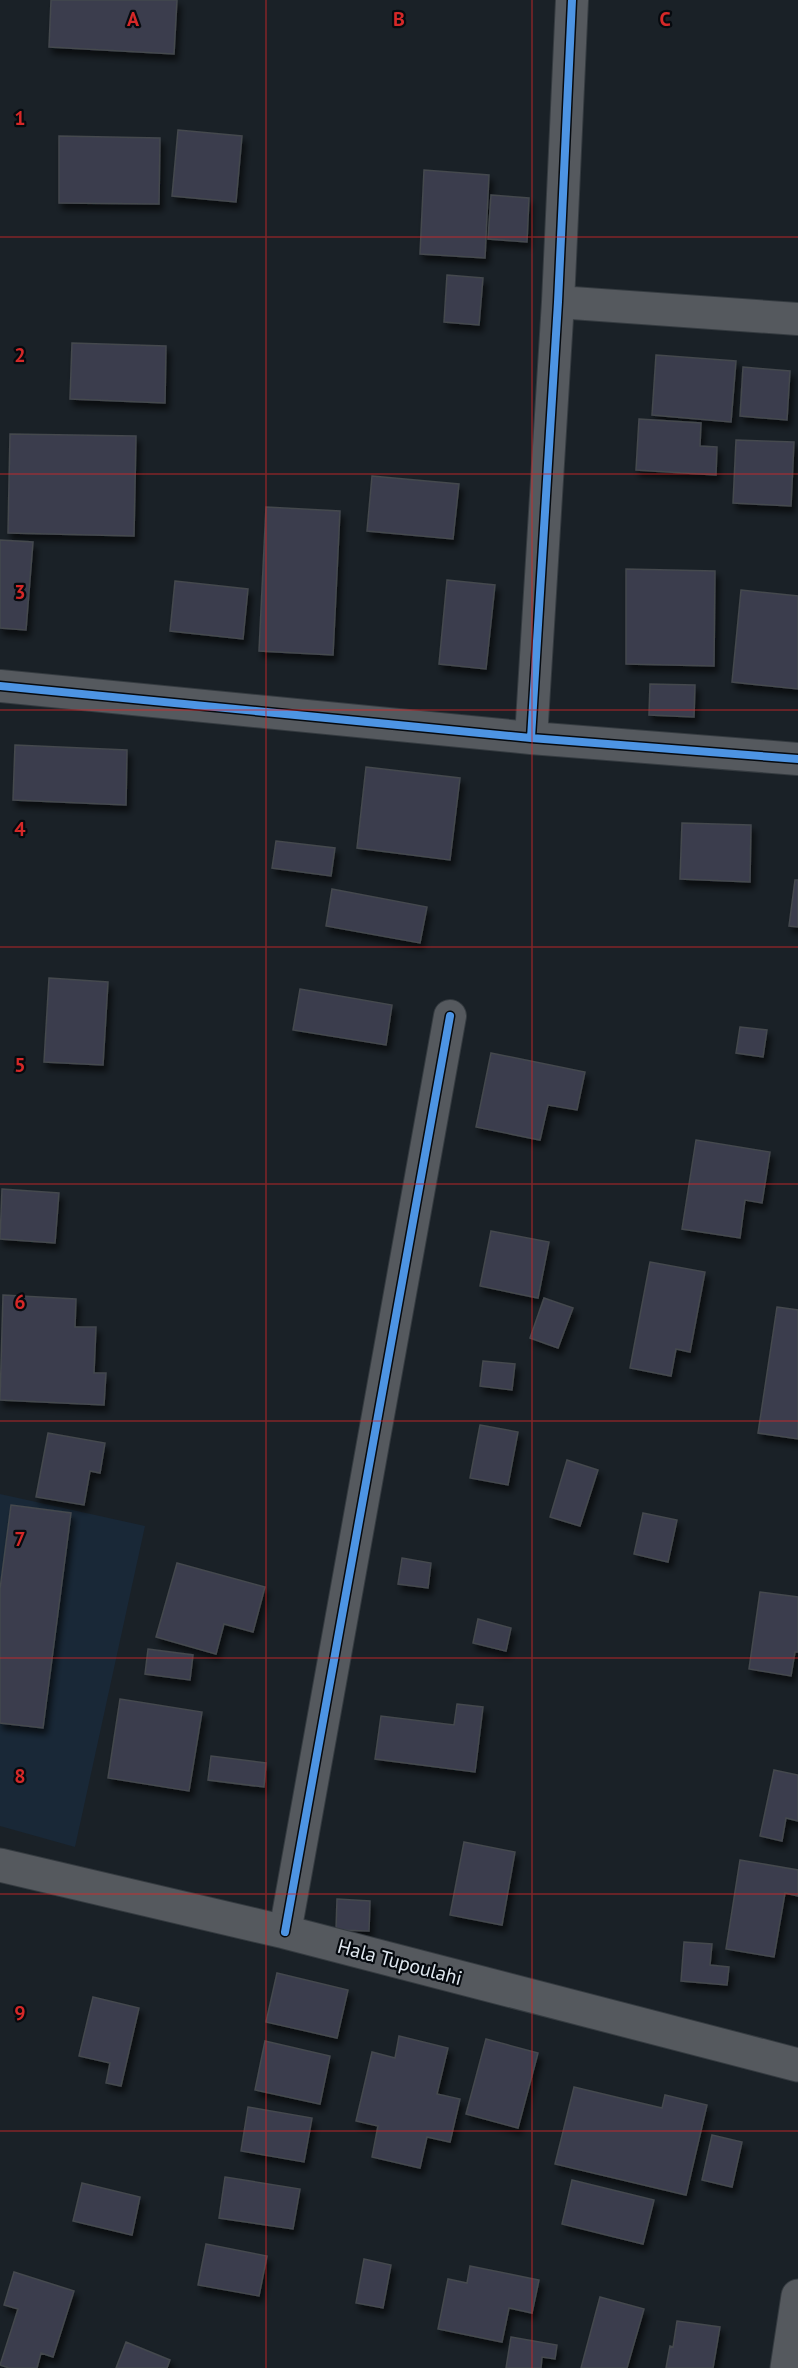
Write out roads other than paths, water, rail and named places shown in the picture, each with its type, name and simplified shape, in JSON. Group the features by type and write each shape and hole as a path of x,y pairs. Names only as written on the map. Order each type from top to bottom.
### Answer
{"main road":[{"name":"Hala Tupoulahi","path":"0,1865 285,1932 798,2066"},
{"path":"787,2368 798,2296"}],"street":[{"path":"531,738 558,302 572,0"},
{"path":"558,302 798,319"},
{"path":"0,686 531,738 798,759"},
{"path":"285,1932 402,1294 450,1016"}]}
